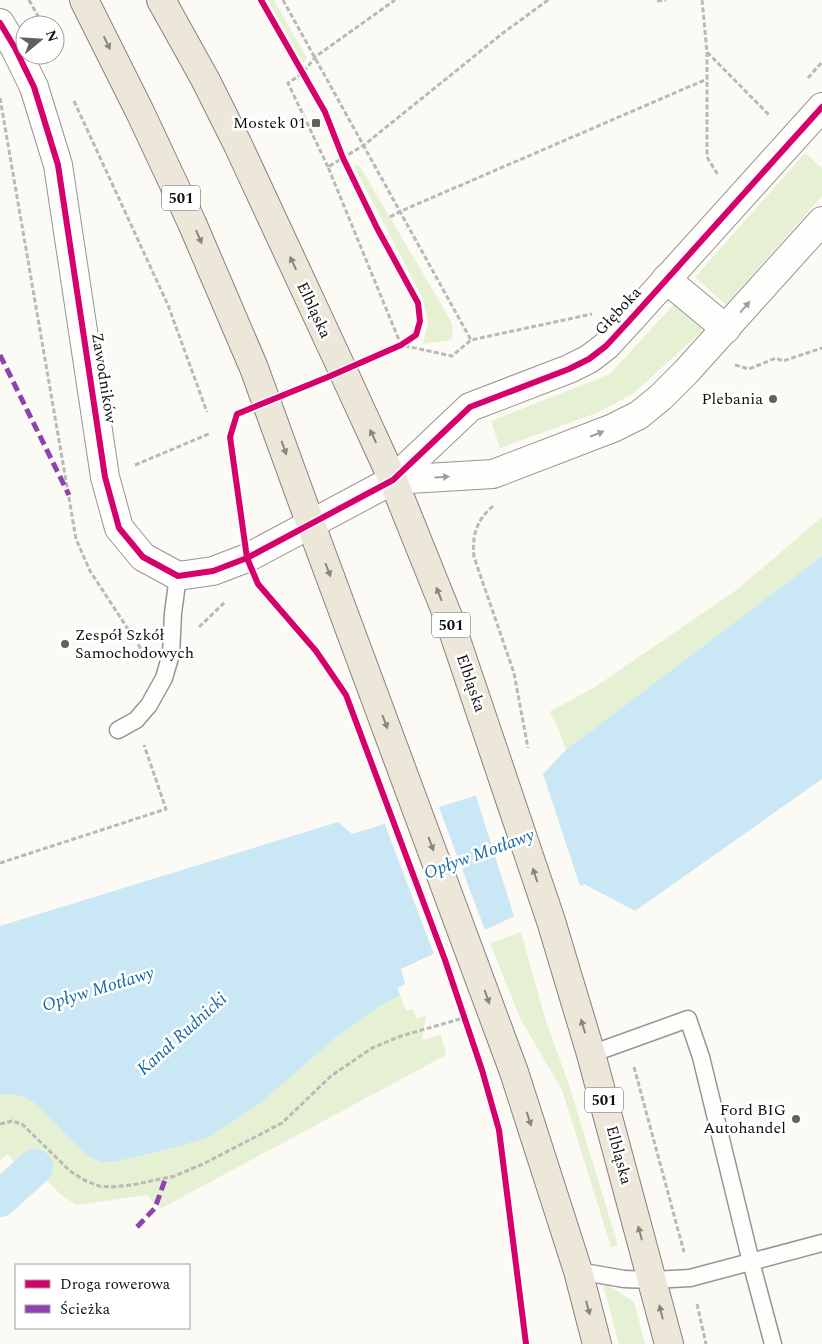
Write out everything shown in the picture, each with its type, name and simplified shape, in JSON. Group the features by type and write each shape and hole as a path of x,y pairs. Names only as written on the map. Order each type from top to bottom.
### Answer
{"main road":[{"name":"501","path":"84,0 140,112 196,232 254,368 514,1072 578,1271 597,1344"},
{"name":"Elbląska","path":"162,0 205,79 242,154 393,480 449,619 551,921 592,1054 653,1280 668,1344"},
{"path":"181,0 205,79"}],"street":[{"name":"Zawodników","path":"0,23 7,52 34,87 58,165 105,477 119,528 143,557 178,576"},
{"name":"Głęboka","path":"393,480 470,407 589,359 606,346 666,279 816,125"},
{"path":"178,576 213,571 247,558 393,480 493,474 613,428 639,415 661,397 726,329 822,221"},
{"path":"666,279 726,329"}],"lane":[{"path":"118,730 136,720 149,705 164,678 171,654 173,613 178,576"},
{"path":"592,1054 688,1019 701,1057 750,1262 772,1344"},
{"path":"578,1271 624,1279 690,1278 822,1243"}],"path":[{"path":"29,0 37,15"},
{"path":"283,0 471,340"},
{"path":"395,0 315,57 303,73 288,84 328,167 401,345"},
{"path":"328,167 364,144 503,33 548,0"},
{"path":"656,1 666,0"},
{"path":"702,0 707,52 707,157 719,178 725,171"},
{"path":"707,52 772,118"},
{"path":"803,83 822,62"},
{"path":"298,65 308,81"},
{"path":"390,218 400,211 707,79"},
{"path":"70,93 168,305 207,412"},
{"path":"0,98 76,539 90,571 144,653"},
{"path":"339,149 347,167"},
{"path":"401,345 452,356 471,340 600,312"},
{"path":"401,345 408,340"},
{"path":"730,364 748,368 776,358 783,361 822,348"},
{"path":"69,495 105,477 211,432"},
{"path":"495,505 483,515 477,528 473,542 474,558 514,673 530,754"},
{"path":"197,630 223,603 231,600"},
{"path":"0,863 166,809 156,778"},
{"path":"0,1124 12,1121 22,1124 70,1171 84,1180 99,1186 132,1185 175,1176 205,1164 282,1122 331,1076 372,1048 401,1036 465,1018"},
{"path":"624,1042 637,1074 706,1344"}],"green space":[{"path":"268,0 274,0 307,58 303,63"},
{"path":"805,153 822,168 822,196 726,305 695,277"},
{"path":"359,165 451,321 452,340 423,344 428,324 423,299 354,166"},
{"path":"674,304 703,330 633,394 594,414 500,448 491,421 610,374"},
{"path":"822,517 822,556 566,750 557,725 549,712 595,687 738,589"},
{"path":"521,932 545,1018 569,1085 618,1245 611,1247 562,1090 520,1018 490,943"},
{"path":"400,995 406,1011 413,1009 417,1019 426,1015 422,1040 441,1035 446,1055 160,1209 147,1195 76,1205 60,1194 23,1156 15,1163 7,1154 0,1161 0,1095 12,1094 27,1098 42,1109 91,1158 115,1162 180,1146 209,1136 263,1101 335,1038 380,1006"},
{"path":"602,1281 634,1302 645,1344 619,1344"}],"water":[{"name":"Opływ Motławy","path":"822,556 822,779 635,911 584,884 401,969 405,984 397,988 400,995 380,1006 335,1038 263,1101 209,1137 180,1146 115,1162 103,1162 91,1158 42,1109 27,1098 12,1094 0,1095 0,926 338,822 352,834 542,775 566,750"}],"pier":[{"path":"542,771 581,889 515,919 475,793"},
{"path":"438,805 486,933 435,957 384,822"}],"waterway":[{"name":"Kanał Rudnicki","path":"0,1199 35,1167"}],"marked path":[{"path":"0,355 69,495"},
{"path":"137,1227 155,1208 166,1177"}],"cycle path":[{"path":"261,0 325,112 343,158 377,228 418,303 420,321 416,335 401,345 237,414 230,437 247,558 258,584 316,651 346,695 445,960 482,1070 499,1130 526,1344"},
{"path":"0,23 15,48 34,87 58,165 105,477 119,528 143,557 178,576 213,571 247,558 393,480 470,407 569,369 589,359 606,346 822,107"}],"place":[{"name":"Mostek 01","path":"316,123"},
{"name":"Plebania","path":"773,399"},
{"name":"Zespół Szkół Samochodowych","path":"65,644"},
{"name":"Ford BIG Autohandel","path":"796,1119"}]}
